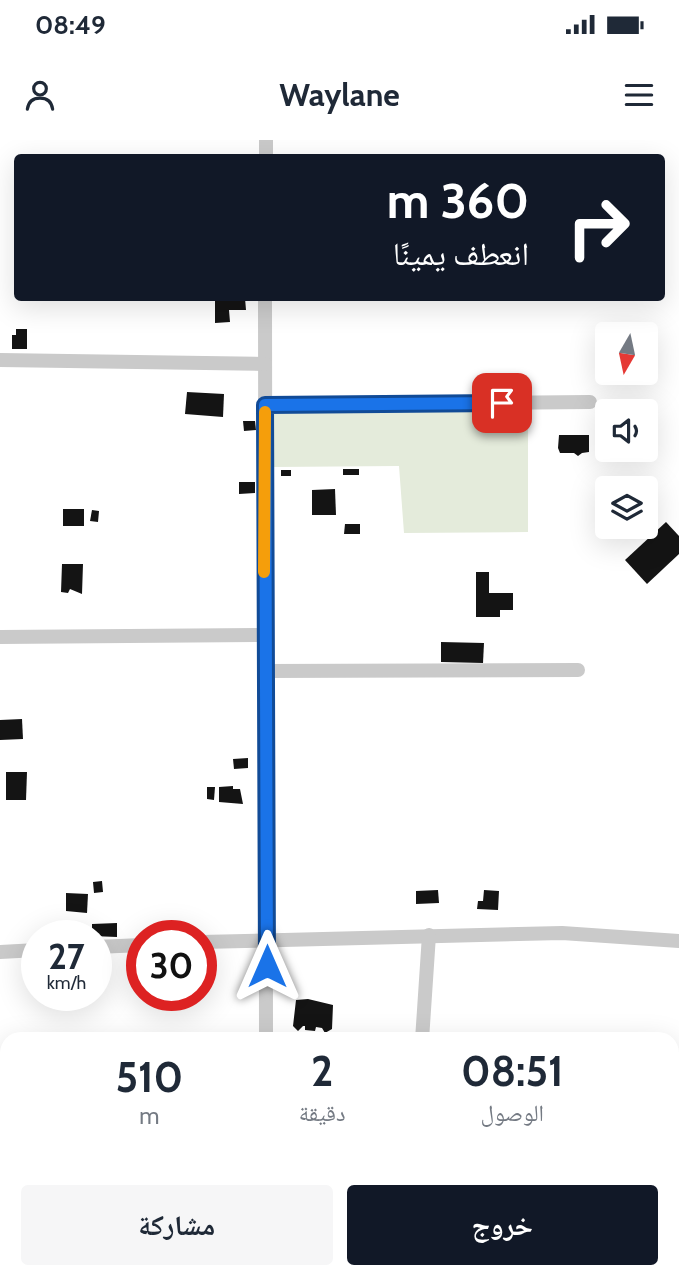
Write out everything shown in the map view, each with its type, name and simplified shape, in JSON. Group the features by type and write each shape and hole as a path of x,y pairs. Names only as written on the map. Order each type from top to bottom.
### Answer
{"street":[{"path":"265,301 266,1032"},
{"path":"0,360 265,364"},
{"path":"265,405 590,402"},
{"path":"0,637 264,635"},
{"path":"265,671 578,670"},
{"path":"217,941 562,933 679,942"},
{"path":"423,1032 429,935"},
{"path":"0,952 21,951"}],"green space":[{"path":"528,403 528,532 404,533 399,466 274,467 272,405"}],"building":[{"path":"215,301 245,301 246,310 229,310 230,322 215,323"},
{"path":"16,329 27,329 27,349 12,349 12,335 16,335"},
{"path":"187,392 224,394 223,417 185,414"},
{"path":"243,421 255,421 256,430 244,431"},
{"path":"559,435 589,435 589,452 578,456 574,453 560,453"},
{"path":"343,469 359,469 359,475 343,475"},
{"path":"281,470 291,470 291,476 281,476"},
{"path":"239,482 255,482 255,493 239,494"},
{"path":"335,489 336,515 312,515 312,490"},
{"path":"63,509 84,509 84,526 63,526"},
{"path":"92,510 99,511 98,522 90,521"},
{"path":"666,522 679,536 679,554 647,584 625,560 648,539 658,539 658,529"},
{"path":"345,524 360,524 360,534 344,534"},
{"path":"62,564 83,564 82,594 70,589 68,593 61,592"},
{"path":"476,572 489,572 489,593 513,593 513,610 500,610 500,617 476,617"},
{"path":"441,642 484,643 483,663 441,662"},
{"path":"22,719 23,739 0,740 0,720"},
{"path":"248,758 248,768 234,769 233,759"},
{"path":"6,772 27,772 26,800 6,800"},
{"path":"233,786 233,789 240,789 243,804 219,802 219,787"},
{"path":"207,787 215,787 214,800 207,799"},
{"path":"102,881 103,892 94,893 93,882"},
{"path":"438,890 439,903 416,904 416,891"},
{"path":"484,890 499,891 498,910 477,909 478,901 483,901"},
{"path":"66,893 88,894 87,913 66,911"},
{"path":"112,923 117,923 117,937 112,937"},
{"path":"308,999 333,1005 332,1029 327,1032 316,1027 315,1031 305,1030 303,1026 298,1031 293,1026 296,1000"}],"slow traffic":[{"path":"264,572 265,412"}],"route":[{"path":"267,966 265,405 502,403"}]}
